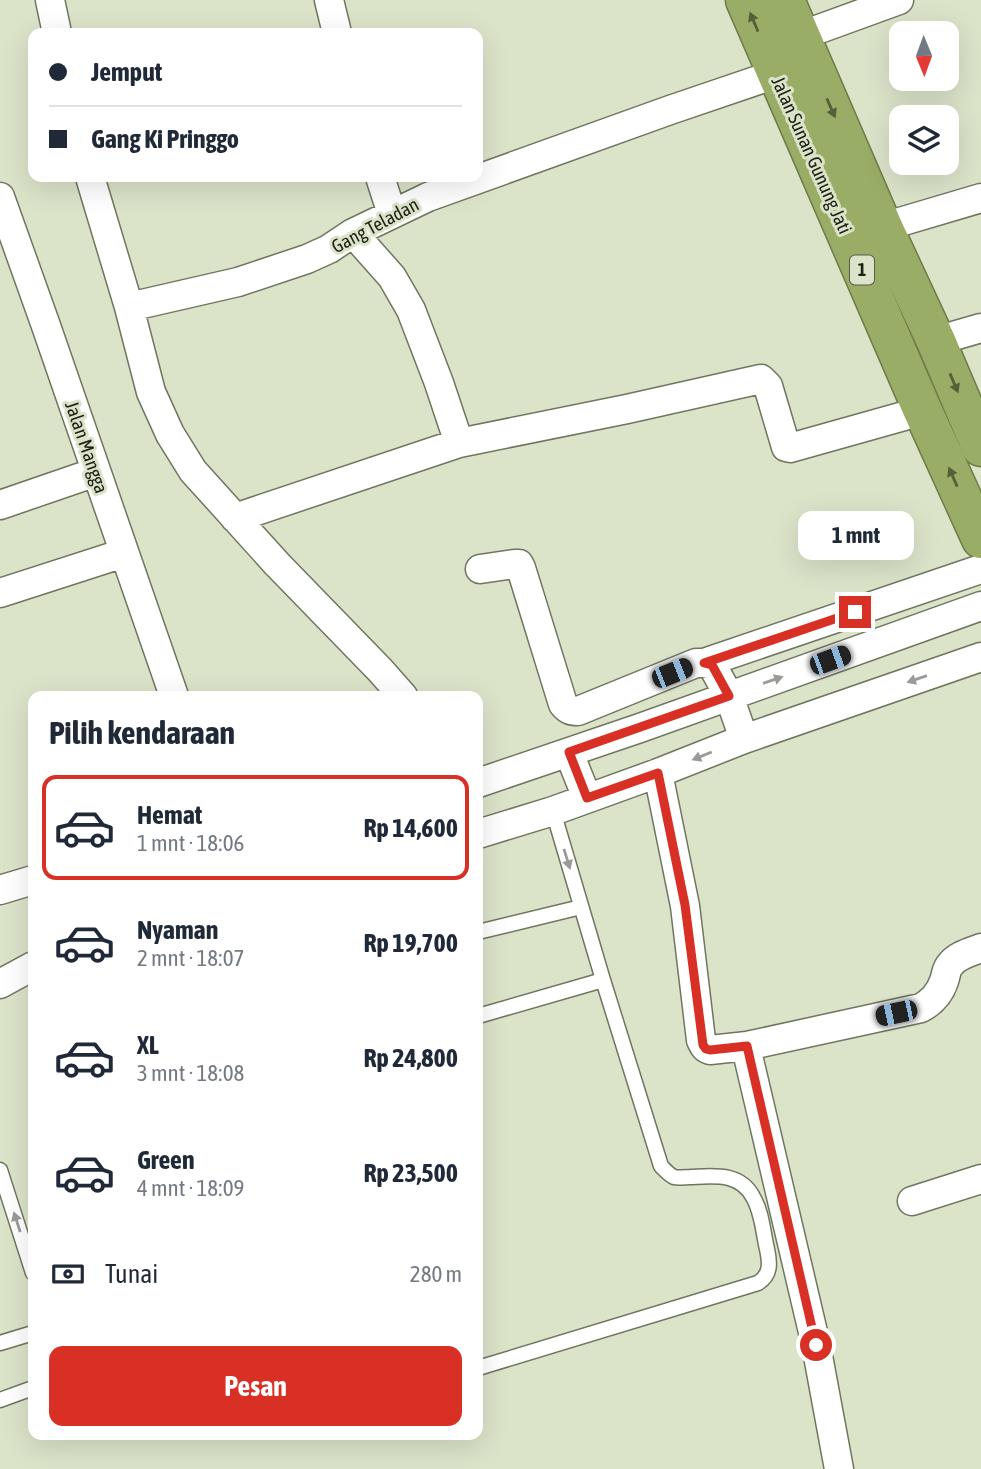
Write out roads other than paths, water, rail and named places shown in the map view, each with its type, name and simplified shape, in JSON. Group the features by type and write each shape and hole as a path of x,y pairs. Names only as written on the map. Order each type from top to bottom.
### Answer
{"highway":[{"name":"Jalan Sunan Gunung Jati","path":"745,0 795,55 922,409 981,539"},
{"name":"1","path":"785,0 795,55 883,227 981,447"}],"street":[{"path":"50,0 56,28"},
{"path":"329,0 336,28"},
{"name":"Gang Teladan","path":"483,177 670,110 795,55 899,0"},
{"path":"92,182 151,392 170,435 193,471 277,564 399,691"},
{"path":"382,182 392,214"},
{"name":"Gang Teladan","path":"129,307 238,282 307,259 392,214 470,182"},
{"path":"883,227 981,198"},
{"name":"Jalan Mangga","path":"1,207 13,230 172,691"},
{"path":"354,233 392,277 411,310 459,443"},
{"path":"936,341 981,328"},
{"path":"235,518 459,443 761,379 768,386 786,447 790,448 922,409"},
{"path":"0,505 96,472"},
{"path":"0,593 124,553"},
{"path":"480,569 519,564 563,704 571,711 578,711 696,663 704,663 712,665 729,696 744,739"},
{"path":"704,663 981,569"},
{"path":"483,781 981,606"},
{"path":"483,832 553,811 744,739 981,657"},
{"path":"569,752 587,798"},
{"path":"658,773 685,905 703,1045 706,1049 747,1046 922,1007 938,993 950,964 960,956 981,948"},
{"path":"0,890 28,882"},
{"path":"0,984 28,969"},
{"path":"747,1046 816,1345 839,1469"},
{"path":"912,1201 981,1179"}],"lane":[{"path":"483,1366 758,1283 768,1274 769,1259 758,1207 747,1188 739,1180 731,1178 674,1177 662,1166 553,811"},
{"path":"483,931 581,907"},
{"path":"483,1015 603,980"},
{"path":"0,1170 28,1257"},
{"path":"0,1343 28,1335"},
{"path":"0,1400 28,1390"}]}
